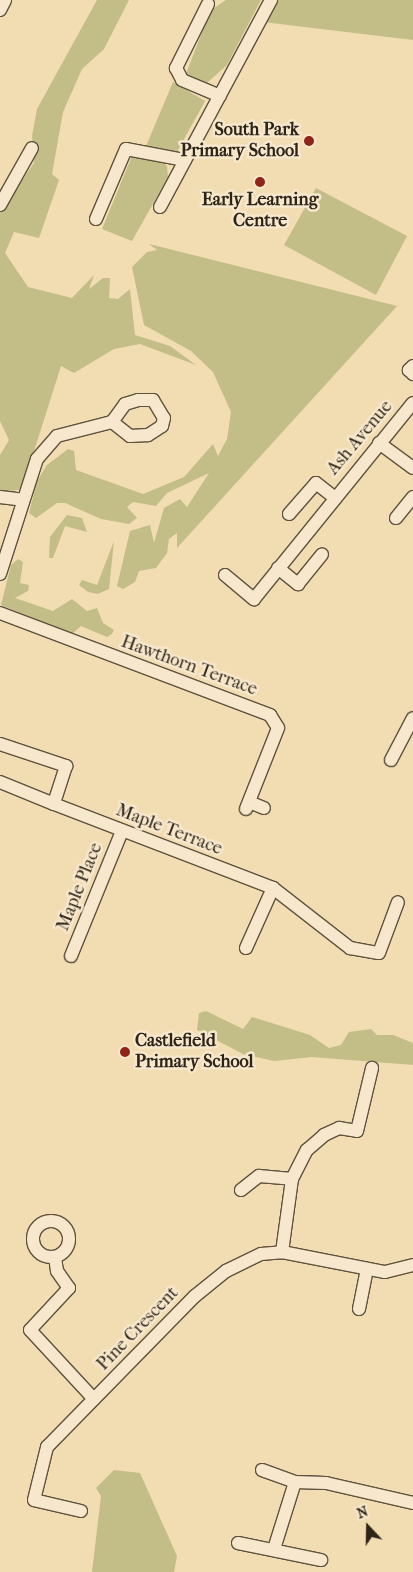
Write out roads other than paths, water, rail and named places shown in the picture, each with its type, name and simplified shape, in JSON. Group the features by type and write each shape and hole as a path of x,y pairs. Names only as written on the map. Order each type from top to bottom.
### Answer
{"street":[{"path":"0,10 5,0"},
{"path":"160,207 271,0"},
{"path":"208,4 176,68 182,80 220,96"},
{"path":"0,205 32,148"},
{"path":"96,219 126,149 185,160"},
{"path":"413,366 409,370 413,374"},
{"name":"Ash Avenue","path":"225,575 251,603 334,496 413,402"},
{"path":"0,574 36,458 57,436 112,422"},
{"path":"379,443 413,468"},
{"name":"Ash Avenue","path":"289,514 316,483 334,496"},
{"path":"0,497 23,500"},
{"path":"396,518 413,497"},
{"path":"278,568 298,584 322,554"},
{"name":"Hawthorn Terrace","path":"0,613 270,715 278,728 248,805 264,808"},
{"path":"391,760 413,718"},
{"path":"0,744 66,766 54,804"},
{"name":"Maple Terrace","path":"0,782 122,831 273,888 350,948 379,953 398,902"},
{"name":"Maple Place","path":"71,956 122,831"},
{"path":"246,948 273,888"},
{"path":"282,1252 292,1179 307,1150 324,1134 339,1128 357,1131 372,1068"},
{"path":"241,1190 259,1176 292,1179"},
{"name":"Pine Crescent","path":"81,1511 33,1504 47,1447 195,1296 226,1271 262,1254 282,1252 385,1272 413,1265"},
{"path":"55,1257 57,1272 69,1288 30,1330 94,1399"},
{"path":"359,1309 367,1269"},
{"path":"262,1470 295,1482 326,1483 413,1503"},
{"path":"274,1549 295,1482"},
{"path":"238,1543 321,1560"}],"place":[{"name":"South Park Primary School","path":"309,141"},
{"name":"Early Learning Centre","path":"260,182"},
{"name":"Castlefield Primary School","path":"125,1052"}]}
